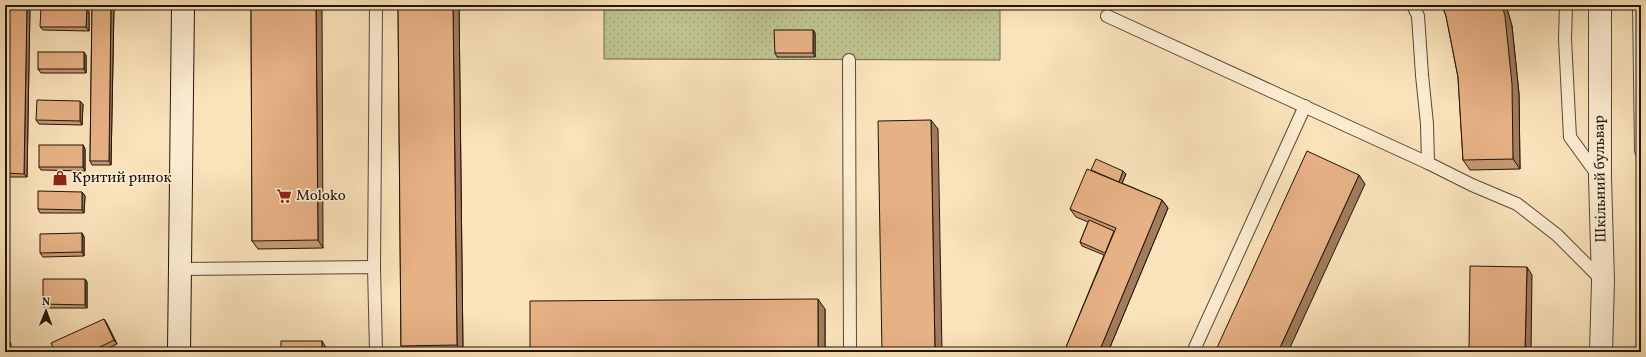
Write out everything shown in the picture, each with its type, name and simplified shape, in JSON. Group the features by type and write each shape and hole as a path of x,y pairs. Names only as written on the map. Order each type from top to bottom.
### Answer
{"street":[{"path":"179,352 183,5"},
{"name":"Шкільний бульвар","path":"1600,5 1600,178 1603,281 1601,352"}],"lane":[{"path":"376,5 374,267 376,352"},
{"path":"1413,5 1418,16 1427,124 1428,163"},
{"path":"1566,5 1565,39 1570,137 1600,178"},
{"path":"1639,5 1641,151"},
{"path":"1107,16 1516,204 1557,235 1603,281"},
{"path":"849,60 850,352"},
{"path":"1193,352 1305,106"},
{"path":"180,269 374,267"}],"green space":[{"path":"604,5 1000,5 1000,60 604,59"}],"building":[{"path":"5,5 27,5 24,174 5,173"},
{"path":"92,5 111,5 109,161 90,161"},
{"path":"251,5 316,5 318,240 252,241"},
{"path":"398,5 453,5 457,345 401,346"},
{"path":"1442,5 1502,5 1505,16 1512,84 1513,159 1463,160 1458,77 1446,16"},
{"path":"41,7 87,8 86,27 40,27"},
{"path":"774,30 813,30 813,53 775,53"},
{"path":"38,52 84,52 84,69 38,69"},
{"path":"37,100 80,101 80,121 36,120"},
{"path":"931,120 935,352 882,352 878,121"},
{"path":"39,145 83,145 83,167 39,167"},
{"path":"1307,151 1359,175 1278,352 1215,352"},
{"path":"1096,159 1123,171 1119,182 1091,170"},
{"path":"1087,169 1162,200 1099,352 1064,352 1116,228 1070,209"},
{"path":"38,191 82,192 82,210 38,209"},
{"path":"1089,220 1114,231 1105,253 1080,242"},
{"path":"82,233 82,252 40,253 40,234"},
{"path":"1470,266 1527,267 1525,352 1469,352"},
{"path":"43,279 85,279 85,305 43,304"},
{"path":"818,299 818,350 530,352 530,301"},
{"path":"104,319 114,340 90,352 55,352 51,343"},
{"path":"5,340 9,340 8,352 5,352"},
{"path":"281,341 322,341 322,352 281,352"}],"place":[{"name":"Критий ринок","path":"60,178"},
{"name":"Moloko","path":"284,196"}]}
